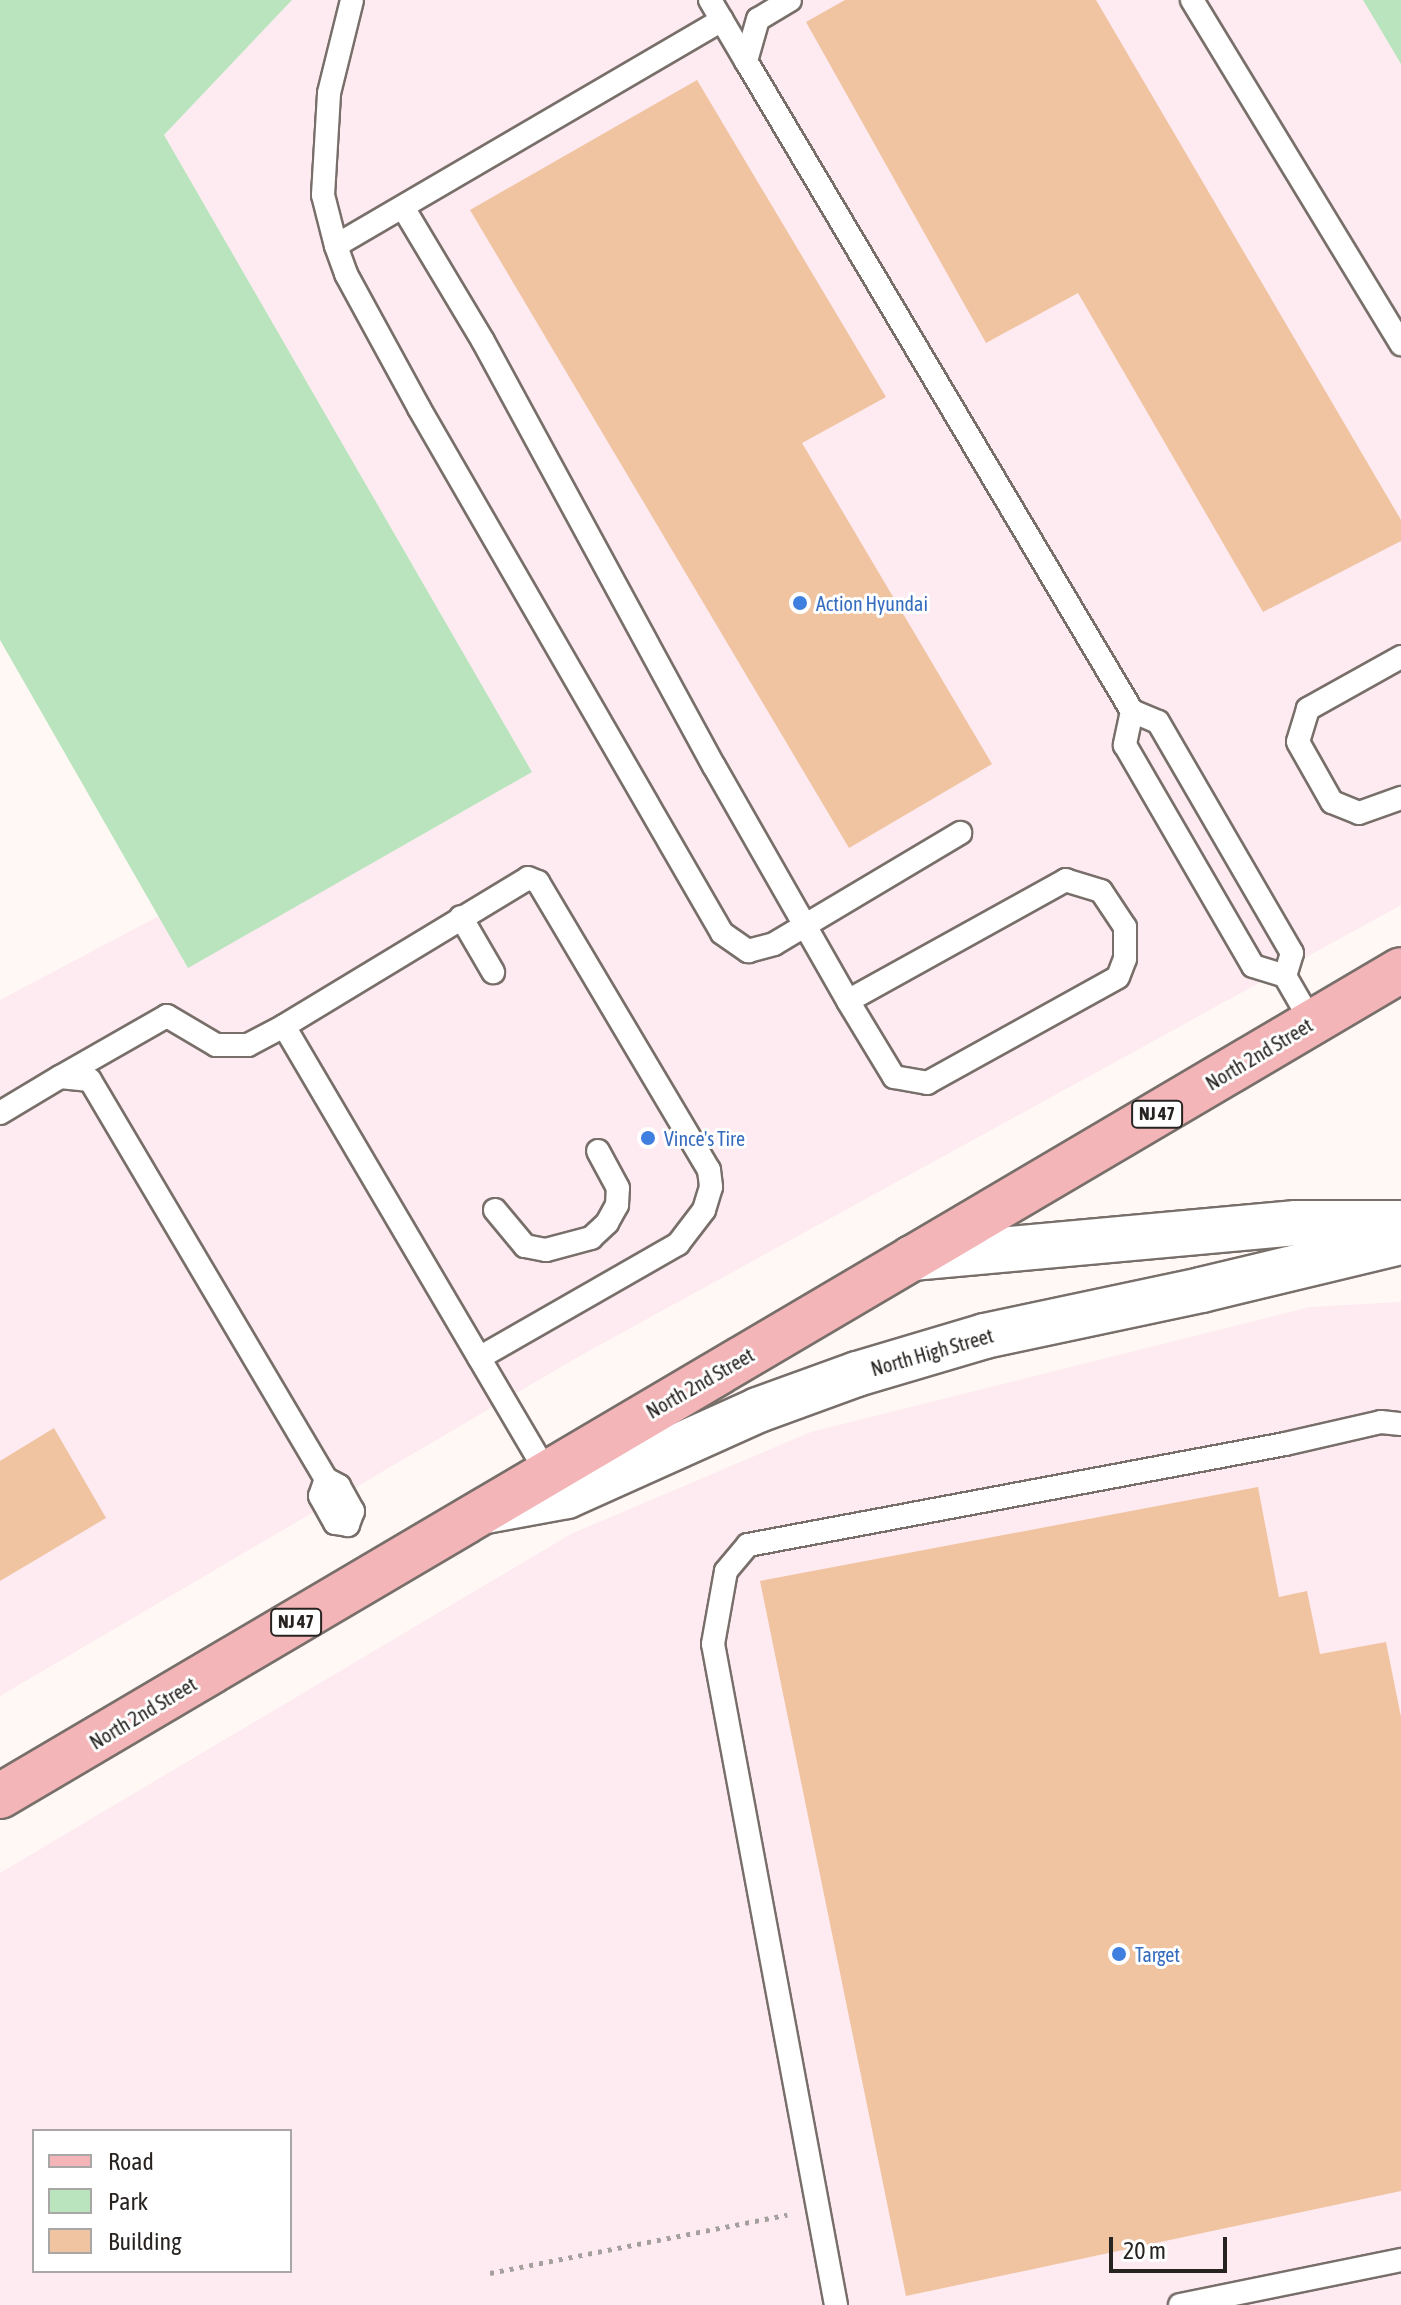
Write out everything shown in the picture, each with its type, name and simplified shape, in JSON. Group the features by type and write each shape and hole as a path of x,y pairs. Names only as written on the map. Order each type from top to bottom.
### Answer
{"main road":[{"name":"North 2nd Street","path":"0,1796 1401,970"}],"street":[{"path":"912,1258 1296,1223 1401,1223"},
{"name":"North High Street","path":"479,1513 567,1496 758,1410 900,1361 985,1336 1201,1290 1401,1242"}],"lane":[{"path":"352,0 329,93 323,195 346,274 419,408 722,933 748,951 774,944 960,833"},
{"path":"710,0 1132,711 1158,722 1292,953 1285,976"},
{"path":"746,61 758,19 790,0"},
{"path":"1192,0 1401,344"},
{"path":"336,246 404,209 565,109 722,20"},
{"path":"404,209 483,341 805,926 848,1001 894,1077 927,1083 1118,977 1125,959 1125,927 1101,891 1066,880 848,1001"},
{"path":"1401,657 1308,709 1298,742 1332,802 1359,813 1401,798"},
{"path":"1132,711 1125,745 1253,966 1285,976 1312,1023"},
{"path":"0,1113 167,1016 216,1045 248,1045 519,881 528,878 538,882 709,1170 711,1187 704,1210 678,1244 479,1358"},
{"path":"461,917 493,972"},
{"path":"284,1026 547,1473"},
{"path":"60,1077 90,1080 326,1479"},
{"path":"495,1210 525,1246 546,1250 591,1238 607,1223 617,1205 618,1188 598,1151"},
{"path":"836,2305 713,1644 726,1571 748,1545 1285,1444 1381,1422 1401,1424"},
{"path":"1180,2305 1401,2260"}],"path":[{"path":"490,2273 818,2208"}],"shaded area":[{"path":"292,0 1363,0 1401,64 1401,905 576,1358 0,1696 0,1000 159,916 188,967 532,772 164,135"},
{"path":"1401,1302 1401,2305 0,2305 0,1873 571,1534 811,1432 1310,1307"}],"green space":[{"path":"0,0 292,0 164,135 532,772 188,968 0,640"},
{"path":"1363,0 1401,0 1401,64"}],"building":[{"path":"845,0 1096,0 1401,520 1401,541 1263,612 1078,293 986,343 806,22"},
{"name":"Action Hyundai","path":"697,80 886,397 802,443 992,764 849,848 470,210"},
{"path":"54,1428 106,1518 0,1581 0,1461"},
{"name":"Target","path":"1258,1487 1279,1597 1307,1591 1320,1654 1386,1642 1401,1717 1401,2191 906,2296 760,1581"}],"place":[{"name":"Action Hyundai","path":"800,603"},
{"name":"Vince's Tire","path":"648,1138"},
{"name":"Target","path":"1119,1954"}]}
